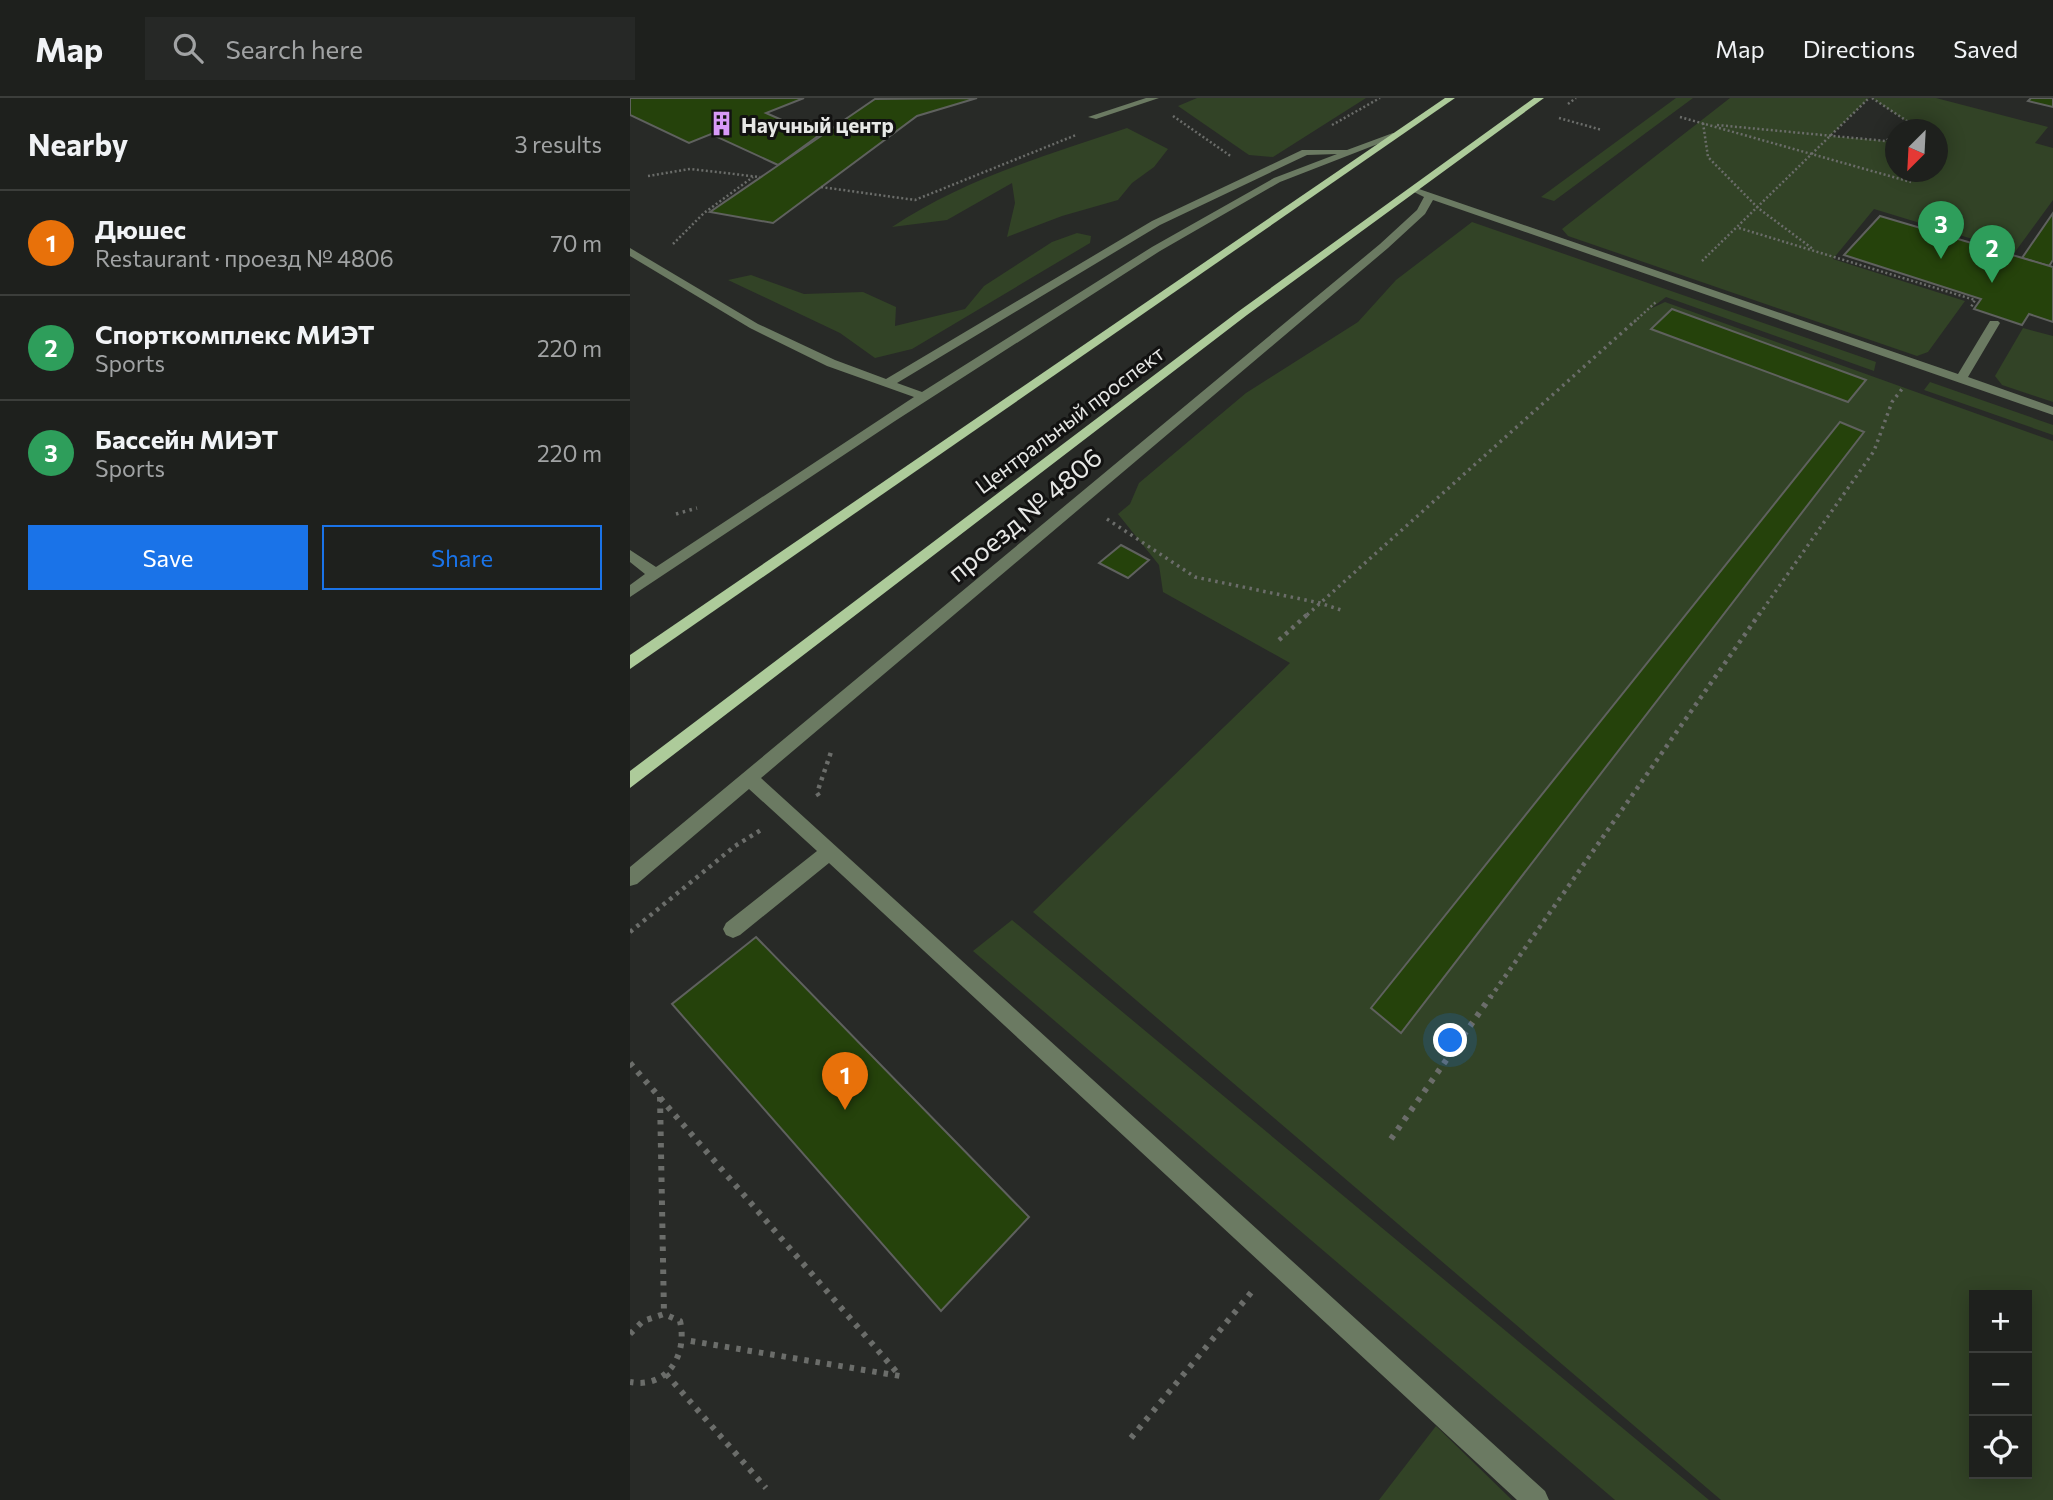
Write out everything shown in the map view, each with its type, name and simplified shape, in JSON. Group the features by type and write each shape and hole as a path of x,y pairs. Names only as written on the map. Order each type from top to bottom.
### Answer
{"main road":[{"name":"Центральный проспект","path":"630,663 1451,98"},
{"name":"Центральный проспект","path":"630,781 1243,313 1540,98"}],"street":[{"path":"1093,117 1152,99"},
{"path":"630,592 924,397 1213,215 1277,180 1396,135"},
{"path":"888,383 1156,223 1305,152 1360,150"},
{"path":"1412,190 2053,411"},
{"name":"проезд № 4806","path":"630,878 1384,246 1421,212 1430,196"},
{"path":"630,251 754,326 831,363 924,397"},
{"path":"1961,380 1994,323"},
{"path":"630,555 656,575"},
{"path":"750,779 1275,1264 1536,1500"},
{"path":"733,929 828,853"}],"path":[{"path":"1697,265 1739,228 1870,98 1904,119"},
{"path":"1152,99 1237,161"},
{"path":"1550,115 1602,130"},
{"path":"1680,117 1885,175"},
{"path":"1703,123 1885,141"},
{"path":"1703,123 1709,156 1758,208 1816,251"},
{"path":"821,187 915,200 1076,135"},
{"path":"648,176 690,169 760,177"},
{"path":"652,264 704,213 753,177"},
{"path":"1739,228 1975,300 1966,313 1994,323"},
{"path":"1279,640 1664,294"},
{"path":"1391,1139 1874,451 1892,402"},
{"path":"1103,516 1195,577 1320,603 1344,611"},
{"path":"630,932 735,846 817,793 834,745"},
{"path":"817,793 823,803"},
{"path":"630,1063 900,1376 685,1340"},
{"path":"660,1096 664,1314"},
{"path":"1131,1438 1275,1264"},
{"path":"630,1382 645,1384 666,1374 676,1363 685,1340 680,1321 664,1314 643,1321 631,1330"},
{"path":"666,1374 766,1488"}],"green space":[{"path":"1197,98 1366,98 1273,157 1249,155 1178,106"},
{"path":"1676,98 1693,98 1554,201 1541,197"},
{"path":"1730,98 1869,98 1830,136 1885,141 1885,182 1948,182 1948,119 1903,119 1872,98 1936,98 2048,127 2035,143 2053,148 2053,200 2015,252 1874,209 1833,259 1965,301 1928,352 1917,356 1568,236 1562,229"},
{"path":"1127,128 1168,149 1154,167 1132,183 1118,200 1062,216 1007,237 1015,203 1012,183 947,220 892,227 947,195 976,182"},
{"path":"1472,222 1876,362 1874,371 1666,297 1650,309 1665,302 2053,441 2053,1500 1721,1500 1033,912 1290,663 1163,592 1159,565 1118,514 1130,504 1139,483 1246,393 1358,322 1396,280"},
{"path":"1077,233 1091,236 1090,243 912,349 875,358 840,333 728,280 751,275 804,294 863,292 896,307 895,326 965,309 984,286 1052,242"},
{"path":"2023,328 2053,336 2053,402 2002,385 1995,376"},
{"path":"1930,382 2053,425 2053,435 1924,390"},
{"path":"1012,920 1709,1500 1615,1500 973,951"},
{"path":"1436,1426 1512,1500 1379,1500"}],"building":[{"name":"Научный центр","path":"630,98 804,98 766,113 818,136 778,165 711,134 689,143 630,115"},
{"path":"977,98 917,116 773,223 710,212 875,99"},
{"path":"2031,98 2053,98 2053,107 2028,101"},
{"path":"2053,213 2053,260 2049,266 2022,258"},
{"path":"1880,216 2053,267 2053,322 2029,314 2022,325 1974,309 1981,299 1844,255"},
{"path":"1672,309 1866,380 1848,402 1651,329"},
{"path":"1840,422 1864,432 1401,1033 1371,1008"},
{"path":"1121,545 1149,560 1128,578 1099,563"},
{"path":"756,937 1029,1217 941,1311 672,1004"}],"place":[{"name":"Научный центр","path":"721,124"},
{"name":"Бассейн МИЭТ","path":"1941,259"},
{"name":"Спорткомплекс МИЭТ","path":"1992,283"},
{"name":"Дюшес","path":"845,1110"}]}
